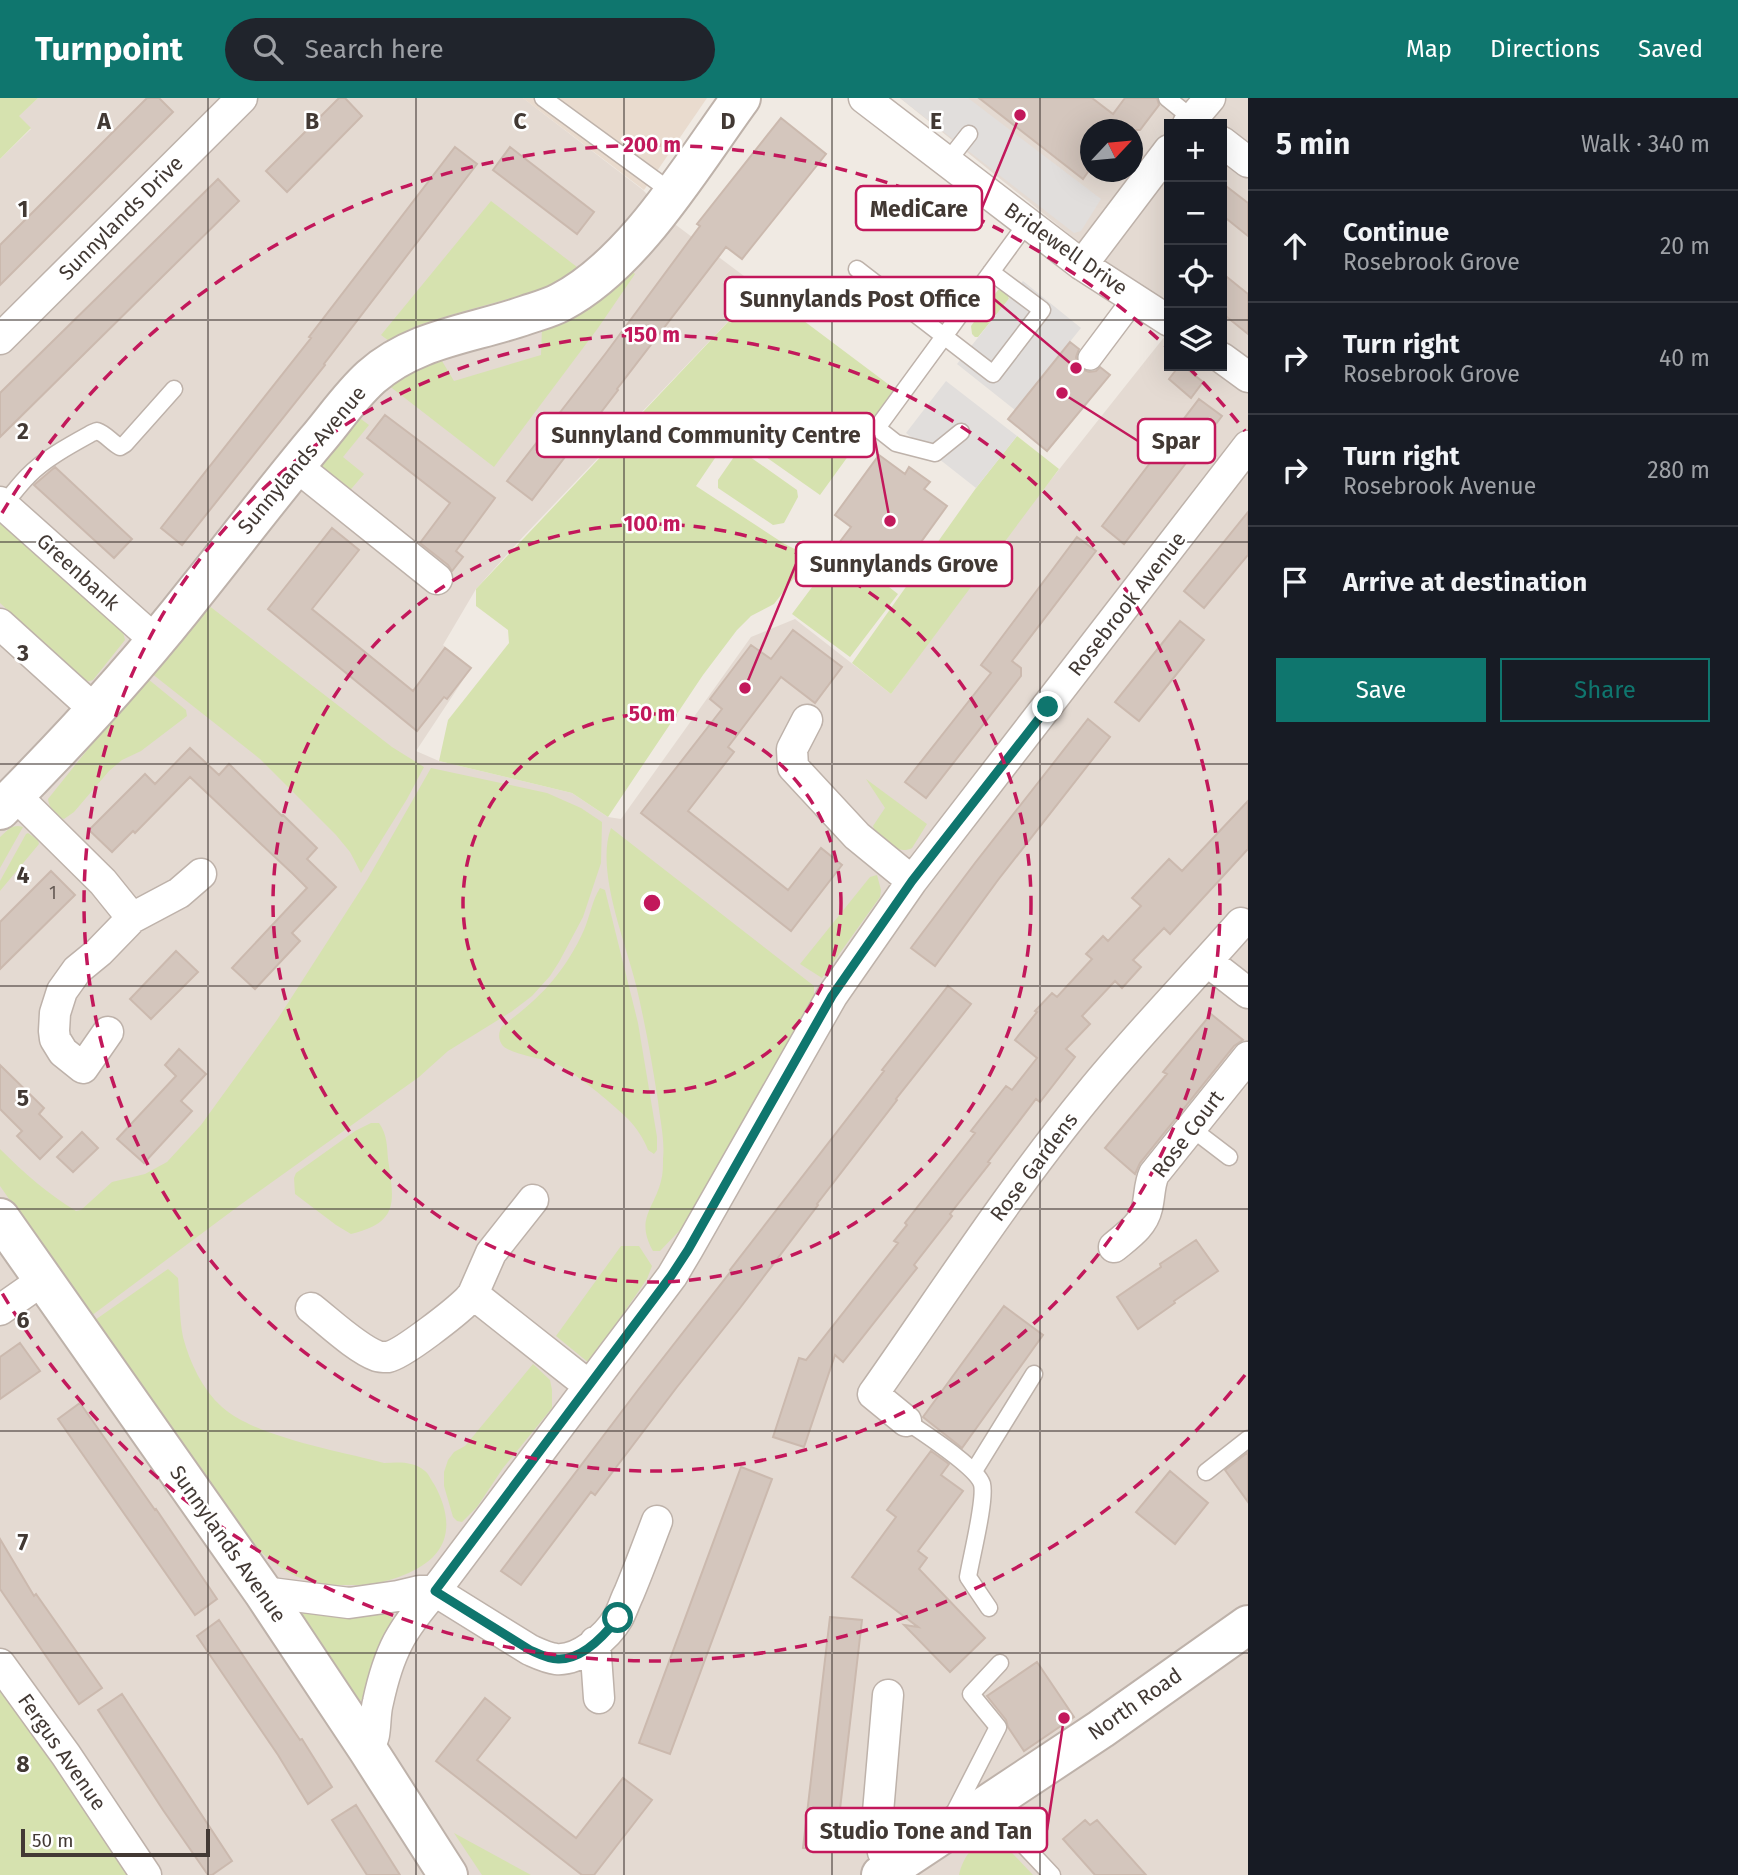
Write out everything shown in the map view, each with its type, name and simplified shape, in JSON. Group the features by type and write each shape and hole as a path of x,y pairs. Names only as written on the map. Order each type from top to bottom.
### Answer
{"street":[{"name":"Sunnylands Drive","path":"0,339 242,98"},
{"name":"Sunnylands Avenue","path":"8,803 96,711 156,642 354,394 371,377 388,363 425,344 495,326 560,303 591,283 658,214 741,98"},
{"name":"Bridewell Drive","path":"864,98 1082,265 1164,318"},
{"path":"1227,146 1248,162"},
{"path":"1082,265 1164,157"},
{"path":"1090,358 1135,298"},
{"path":"1227,362 1248,377"},
{"name":"Rosebrook Avenue","path":"368,1750 374,1735 375,1713 388,1661 410,1620 435,1591 660,1293 832,996 912,881 1248,446"},
{"path":"296,466 437,579"},
{"name":"Greenbank","path":"1,503 156,642"},
{"path":"0,624 96,711"},
{"path":"807,720 792,749 793,767 857,836 912,881"},
{"path":"8,803 103,882 132,918"},
{"path":"108,1032 83,1068 63,1052 55,1040 54,1031 57,1003 62,991 77,970 132,918 179,893 201,874"},
{"name":"Rose Gardens","path":"906,1420 873,1394 1027,1174 1089,1094 1241,923"},
{"path":"1207,961 1248,993"},
{"name":"Rose Court","path":"1114,1247 1142,1221 1154,1174 1248,1057"},
{"path":"311,1308 379,1357 396,1354 463,1305 473,1294 491,1252 533,1200"},
{"name":"Sunnylands Avenue","path":"6,1239 43,1280 263,1592 448,1875"},
{"path":"0,1310 43,1280"},
{"path":"473,1294 588,1385"},
{"path":"263,1592 349,1603 419,1591 435,1591 546,1657 559,1660 571,1657 595,1642 618,1618 657,1521"},
{"name":"North Road","path":"895,1871 944,1833 1247,1628"},
{"path":"595,1642 599,1698"},
{"name":"Fergus Avenue","path":"0,1664 66,1755 146,1875"},
{"path":"888,1695 877,1824 883,1852 895,1871"}],"lane":[{"path":"542,98 673,193"},
{"path":"1167,98 1198,116"},
{"path":"947,162 969,134"},
{"path":"961,432 935,453 896,443 877,428 1027,223"},
{"path":"857,269 993,374 1042,310 991,272"},
{"path":"1,503 39,466 92,433 103,433 120,447 174,389"},
{"path":"1191,1128 1229,1157"},
{"path":"974,1471 1034,1374"},
{"path":"906,1420 974,1471 982,1485 982,1504 968,1577 989,1608"},
{"path":"1206,1472 1248,1439"},
{"path":"944,1833 998,1727 971,1694 1000,1663"},
{"path":"986,1805 1052,1875"}],"shaded area":[{"path":"38,98 523,98 643,190 676,225 760,288 476,589 443,645 471,668 416,751 439,761 572,793 608,817 621,819 751,637 795,619 891,694 1011,530 1164,337 1164,371 1227,371 1227,119 1164,119 1164,311 900,98 1248,98 1248,1875 0,1875 0,159 31,129 18,116"},
{"path":"523,98 707,98 644,190"},
{"path":"900,98 968,98 1101,199 1081,231 1074,233"},
{"path":"1023,281 1081,328 1015,410 957,364"},
{"path":"946,381 1017,436 976,488 906,433"}],"green space":[{"path":"0,98 38,98 19,116 31,128 0,159"},
{"path":"491,201 577,267 561,281 544,289 416,326 389,341 381,335"},
{"path":"632,271 635,274 598,328 494,467 388,385 439,356 454,381 541,355 542,328"},
{"path":"760,288 896,390 820,495 732,433 696,486 783,543 810,557 774,604 751,616 737,630 703,675 608,817 572,793 439,761 448,720 509,643 508,630 476,606 476,589"},
{"path":"998,290 1004,290 1009,299 978,337 975,337 971,326"},
{"path":"357,416 369,425 343,457 364,474 346,495 321,476 320,464"},
{"path":"1017,436 1059,469 891,694 852,663 976,488"},
{"path":"743,452 797,490 798,497 784,523 773,525 718,488 718,480 736,454"},
{"path":"0,521 123,632 125,640 93,680 86,682 0,603"},
{"path":"830,563 856,583 867,570 898,594 850,657 792,614"},
{"path":"208,605 392,747 424,767 361,873 350,852 336,835 260,759 151,673"},
{"path":"148,679 186,710 187,716 109,771 74,812 64,819 58,816 48,799"},
{"path":"431,768 547,793 581,808 602,822 601,863 583,917 559,962 532,996 511,1012 448,1051 419,1077 91,1316 0,1186 0,1149 36,1183 76,1211 81,1210 112,1182 145,1174 167,1162 201,1125 277,1020 367,880"},
{"path":"866,779 927,824 912,848 896,848 874,829 873,826 885,808"},
{"path":"11,827 23,827 0,868 0,837"},
{"path":"611,828 814,986 814,999 703,1197 682,1228 660,1251 653,1251 648,1240 646,1222 662,1176 662,1130 636,985 609,885 607,845"},
{"path":"28,833 38,840 39,844 0,891 0,881"},
{"path":"877,875 880,897 822,978 800,964 870,877"},
{"path":"600,888 605,890 638,1023 657,1137 657,1150 654,1154 648,1150 628,1119 581,1080 554,1063 508,1049 499,1039 502,1026 540,995 569,959 584,930"},
{"path":"371,1123 379,1123 384,1131 392,1198 386,1216 367,1229 351,1234 295,1194 294,1178 296,1173 355,1131"},
{"path":"621,1246 639,1246 652,1266 647,1279 589,1363 556,1336"},
{"path":"168,1269 178,1278 182,1330 189,1356 203,1384 215,1400 237,1418 276,1435 384,1463 406,1463 421,1468 434,1484 445,1512 444,1540 433,1557 409,1573 389,1580 344,1585 313,1582 282,1568 267,1557 241,1530 95,1320"},
{"path":"533,1364 550,1380 552,1408 503,1468 477,1507 462,1522 457,1521 453,1517 444,1486 444,1472 448,1460 454,1452 465,1446"},
{"path":"379,1612 392,1619 395,1624 375,1658 369,1692 364,1699 354,1701 301,1622 303,1613"},
{"path":"0,1677 133,1875 0,1875"},
{"path":"454,1833 531,1875 482,1875"},
{"path":"995,1835 1033,1875 959,1875 971,1850"}],"building":[{"path":"147,98 159,98 173,112 0,285 0,245"},
{"path":"339,98 345,98 362,116 287,192 266,171"},
{"path":"979,98 1092,98 1113,114 1125,98 1157,98 1159,105 1143,126 1143,119 1080,119 1080,177"},
{"path":"781,118 826,154 742,259 726,247 532,500 507,481 700,226 697,224"},
{"path":"455,147 477,164 325,365 182,545 161,528 311,338 309,337"},
{"path":"510,147 594,212 577,234 493,170"},
{"path":"218,179 239,201 0,437 0,393"},
{"path":"1227,187 1248,203 1248,236 1227,219"},
{"path":"1227,277 1248,294 1248,334 1227,317"},
{"path":"1070,342 1079,349 1076,357 1081,369 1089,372 1100,367 1110,375 1047,451 1008,419"},
{"path":"1175,371 1189,371 1203,382 1191,398 1169,379"},
{"path":"1199,399 1222,416 1124,544 1102,526"},
{"path":"385,415 495,498 456,551 463,557 452,571 420,543 450,503 367,438"},
{"path":"879,455 905,474 909,467 930,482 924,489 947,506 913,553 899,543 875,575 836,547 851,527 835,515"},
{"path":"55,467 132,539 114,558 34,485"},
{"path":"1248,512 1248,555 1204,608 1184,591"},
{"path":"332,528 359,550 312,609 413,691 445,648 471,668 417,731 268,609"},
{"path":"1077,537 1096,551 1012,661 1021,668 1021,676 926,798 905,782 991,673 981,665"},
{"path":"1180,621 1204,640 1139,721 1115,702"},
{"path":"793,630 842,667 815,703 781,677 728,747 734,752 688,811 788,890 821,848 842,865 791,931 641,813 722,709 710,699 751,645 771,659"},
{"path":"1088,719 1110,737 998,880 935,966 911,948"},
{"path":"190,748 219,775 229,764 283,815 317,848 307,859 336,887 292,933 300,941 255,989 232,968 307,888 293,874 190,777 135,833 133,831 112,852 89,830 145,774 155,784"},
{"path":"1248,801 1248,849 1170,934 1164,928 1133,960 1141,967 1122,988 1115,981 1082,1016 1090,1024 1066,1049 1075,1057 1040,1102 1036,1099 988,1162 990,1163 950,1214 952,1216 914,1265 917,1268 843,1362 835,1355 804,1447 773,1437 799,1358 806,1360 898,1243 894,1241 907,1225 905,1223 975,1133 971,1131 1006,1086 1012,1090 1037,1058 1015,1040 1037,1012 1035,1011 1052,993 1057,997 1092,959 1086,954 1103,936 1108,941 1141,906 1132,898 1169,859 1182,871"},
{"path":"51,871 75,895 0,969 0,922"},
{"path":"176,951 198,972 151,1019 130,999"},
{"path":"948,986 971,1004 896,1099 740,1308 595,1495 591,1492 521,1585 501,1571 884,1071 882,1070"},
{"path":"1211,1014 1243,1040 1234,1046 1140,1163 1135,1174 1105,1148 1167,1074 1163,1072"},
{"path":"179,1049 206,1074 181,1101 192,1111 144,1163 117,1139 176,1076 165,1065"},
{"path":"0,1065 44,1108 39,1114 62,1137 40,1159 17,1136 22,1131 0,1109"},
{"path":"82,1132 98,1148 73,1172 57,1157"},
{"path":"1196,1240 1218,1271 1138,1329 1117,1297"},
{"path":"1004,1306 1043,1335 962,1448 923,1417"},
{"path":"20,1343 40,1371 0,1399 0,1357"},
{"path":"80,1403 217,1599 195,1615 58,1419"},
{"path":"931,1451 949,1464 941,1475 963,1491 918,1551 927,1558 919,1569 985,1638 950,1672 904,1625 918,1627 852,1577 896,1517 887,1510"},
{"path":"1248,1452 1248,1502 1225,1470"},
{"path":"741,1467 772,1479 670,1754 639,1743"},
{"path":"1170,1471 1208,1503 1175,1544 1136,1512"},
{"path":"0,1539 34,1596 36,1594 102,1688 79,1704 0,1589"},
{"path":"830,1617 862,1620 835,1852 803,1848"},
{"path":"219,1620 332,1787 308,1804 197,1636"},
{"path":"1037,1662 1074,1717 1024,1751 1006,1720 987,1696"},
{"path":"122,1694 232,1861 212,1875 208,1875 163,1810 98,1710"},
{"path":"485,1698 510,1718 477,1760 576,1838 623,1778 652,1800 594,1875 582,1875 436,1761"},
{"path":"356,1805 400,1875 367,1875 332,1820"},
{"path":"1085,1820 1090,1825 1097,1820 1146,1875 1095,1875 1063,1839"}],"place":[{"name":"MediCare","path":"1020,115"},
{"name":"Sunnylands Post Office","path":"1076,368"},
{"name":"Spar","path":"1062,393"},
{"name":"Sunnyland Community Centre","path":"890,521"},
{"name":"Sunnylands Grove","path":"745,688"},
{"name":"Studio Tone and Tan","path":"1064,1718"}],"route":[{"path":"618,1618 582,1652 559,1660 530,1650 435,1591 660,1293 688,1250 832,996 912,881 1048,707"}]}
